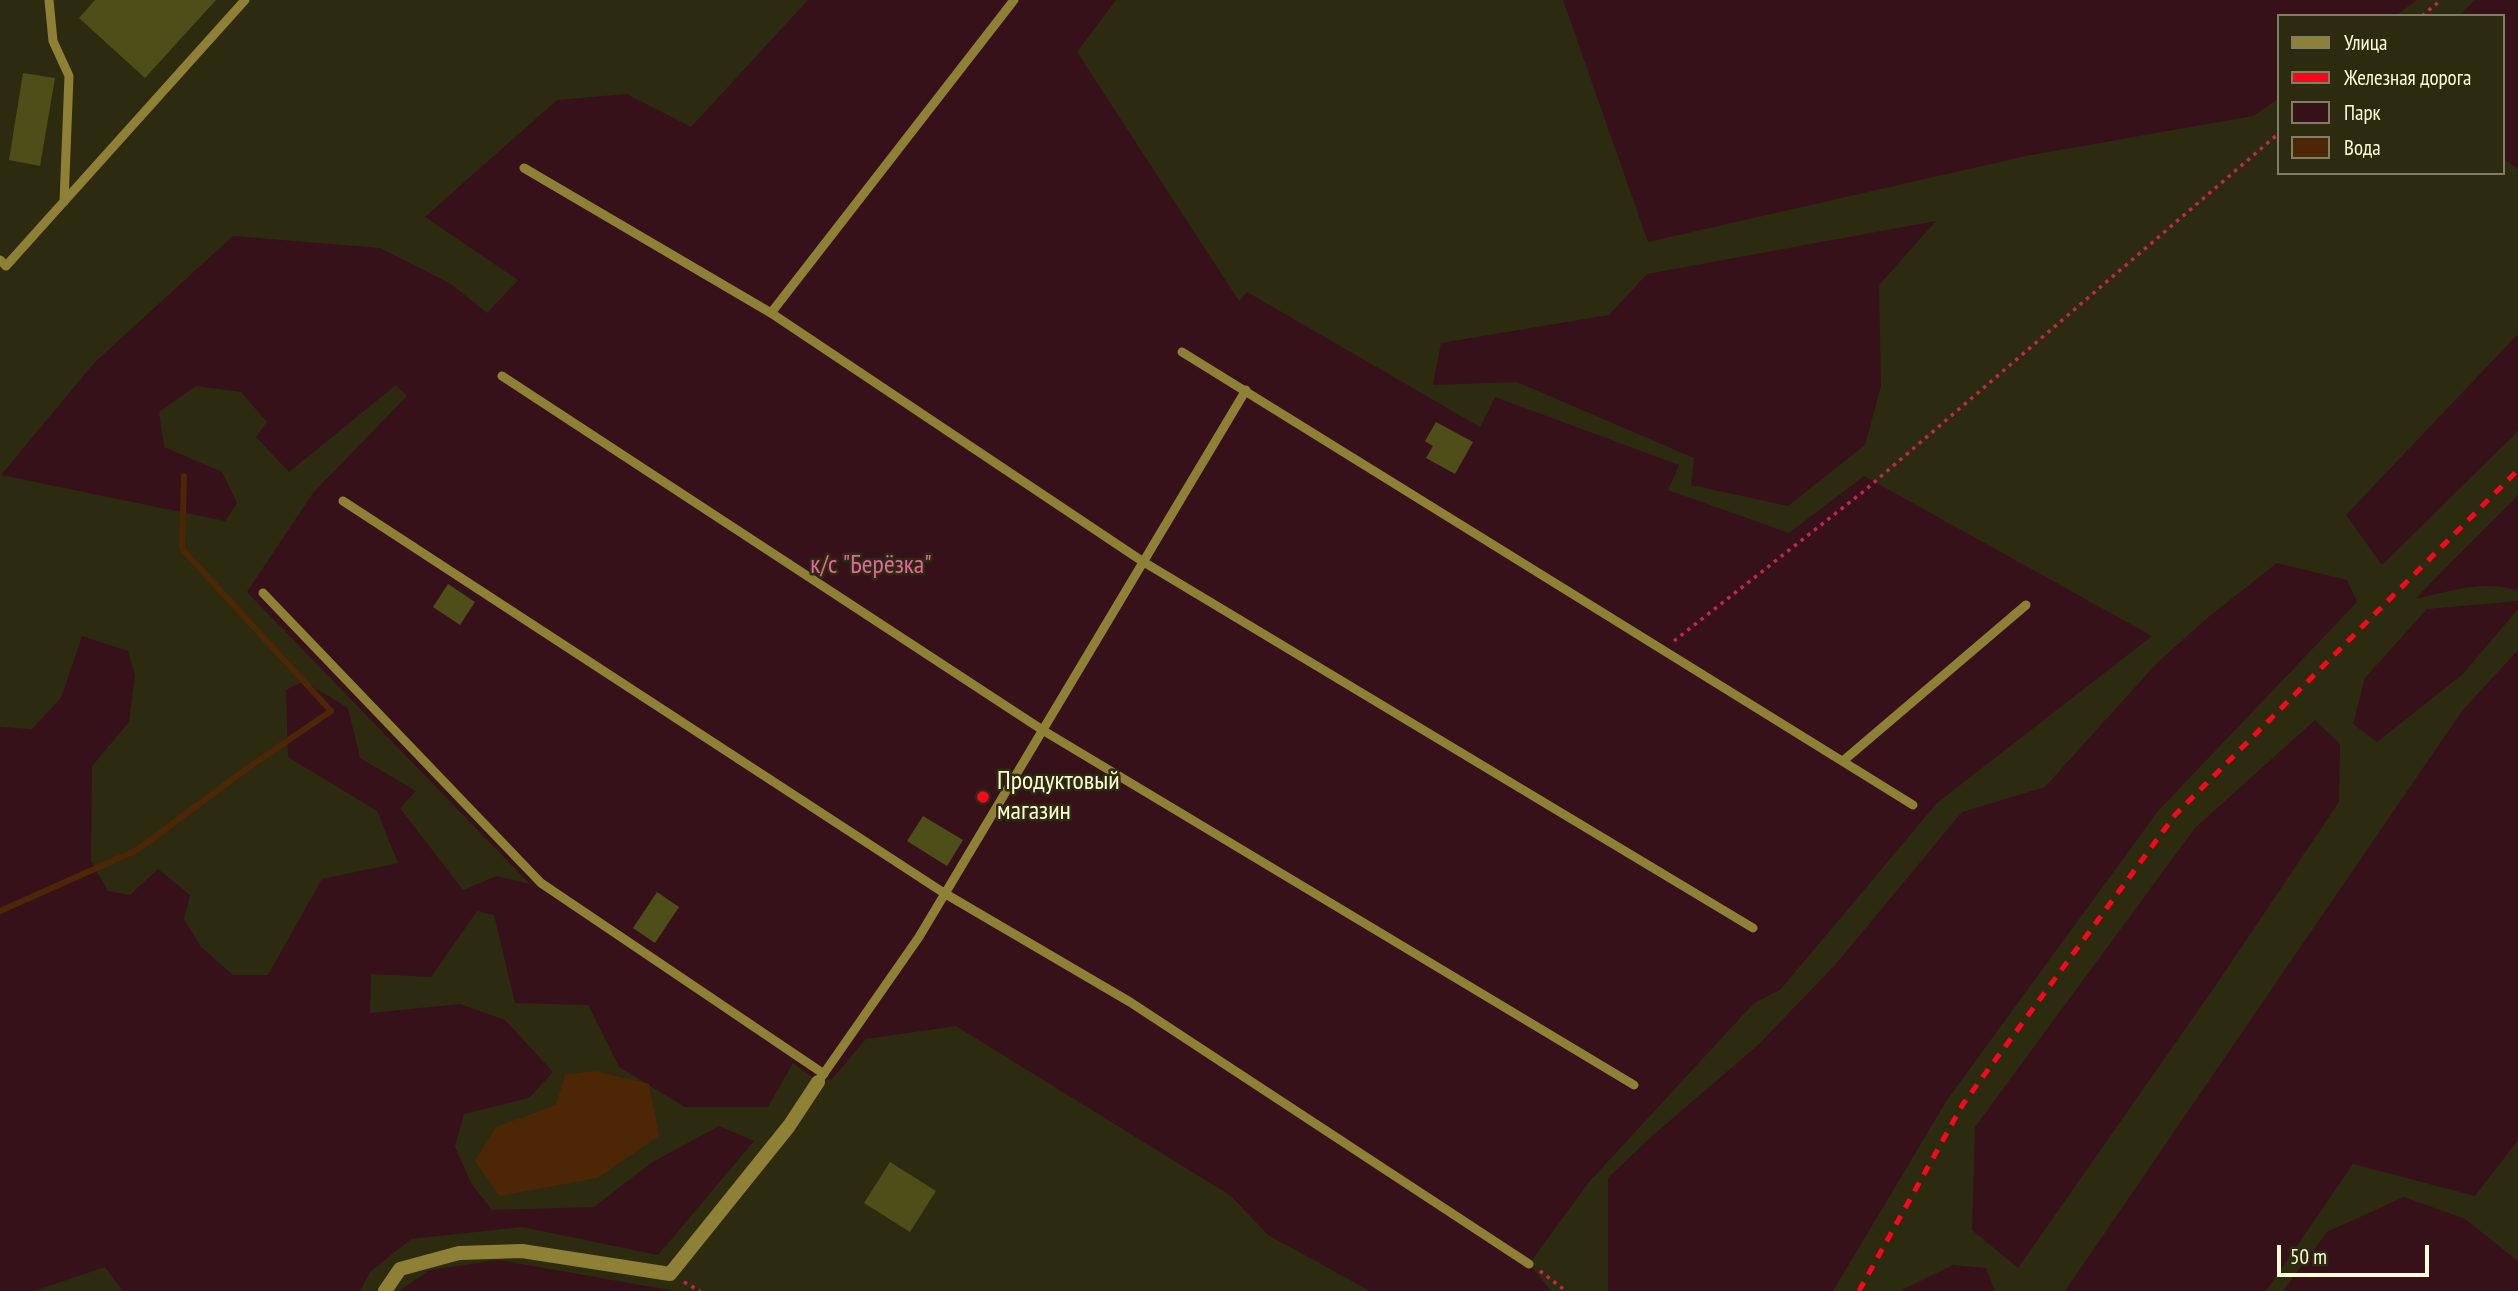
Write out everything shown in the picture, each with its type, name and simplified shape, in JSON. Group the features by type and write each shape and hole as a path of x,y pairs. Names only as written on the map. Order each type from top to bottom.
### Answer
{"street":[{"path":"385,1291 400,1269 459,1252 522,1251 670,1274 789,1126 821,1078"}],"lane":[{"path":"49,0 53,41 69,76 64,202"},
{"path":"0,260 6,266 245,0"},
{"path":"771,313 1014,0"},
{"path":"524,167 771,313 1142,561 1753,928"},
{"path":"1182,352 1913,805"},
{"path":"502,376 1044,731 1634,1085"},
{"path":"263,593 541,883 821,1078 919,937 1246,390"},
{"path":"343,501 944,893 1130,1002 1529,1264"},
{"path":"1843,761 2026,605"}],"path":[{"path":"2424,14 2441,0"},
{"path":"1664,649 1864,491 2276,136"},
{"path":"1529,1264 1566,1291"}],"green space":[{"name":"к/с \"Берёзка\"","path":"808,0 1116,0 1077,52 1239,301 1247,292 1480,427 1495,397 1679,465 1668,490 1789,533 1864,476 2152,636 1937,803 1780,990 1754,1003 1589,1182 1529,1264 1551,1291 1370,1291 1268,1235 1231,1196 956,1026 866,1039 832,1079 818,1082 793,1063 768,1107 685,1107 619,1067 588,1005 515,1003 494,915 477,911 431,977 371,974 370,1013 460,1004 505,1020 553,1072 529,1098 464,1114 455,1147 471,1183 492,1210 594,1207 651,1163 719,1126 754,1141 658,1255 522,1227 411,1239 370,1272 360,1291 123,1291 105,1267 34,1291 0,1291 0,727 32,729 61,698 82,636 128,651 135,675 129,722 92,766 91,861 108,891 130,895 158,869 190,895 184,919 201,947 233,975 268,975 322,879 398,863 377,811 288,757 286,690 304,681 348,708 360,758 416,791 400,808 463,890 497,876 530,884 247,592 313,493 407,396 396,385 289,472 256,437 267,422 241,392 196,386 159,412 164,447 222,472 237,503 225,521 1,475 94,363 233,236 380,248 451,284 487,313 518,280 425,217 557,100 627,94 691,127"},
{"path":"1563,0 2417,0 2398,14 2276,14 2276,100 2253,116 2026,156 1648,242"},
{"path":"2475,0 2518,0 2518,169 2504,159 2504,14 2461,14"},
{"path":"1936,221 1879,285 1881,386 1865,445 1788,506 1691,485 1694,458 1517,382 1433,385 1441,343 1609,315 1647,274"},
{"path":"2518,334 2518,431 2382,565 2346,515"},
{"path":"2518,495 2518,591 2479,586 2415,599"},
{"path":"2277,563 2347,580 2357,602 2158,811 1947,1100 1833,1291 1608,1291 1608,1178 1651,1137 1758,1045 1835,965 1962,812 2045,787 2157,663 2206,619"},
{"path":"2518,601 2518,609 2463,674 2377,742 2353,724 2365,678 2427,609"},
{"path":"2518,650 2518,1140 2475,1196 2353,1164 2266,1291 2065,1291 2462,711"},
{"path":"2315,720 2340,744 2339,802 2218,982 2018,1268 1972,1230 1975,1127 2195,828"},
{"path":"2404,1197 2465,1219 2518,1261 2518,1291 2283,1291 2327,1232"},
{"path":"499,1260 674,1291 399,1291 430,1270"},
{"path":"1953,1265 1986,1268 1995,1291 1900,1291"}],"water":[{"path":"595,1071 649,1084 659,1136 597,1178 500,1196 475,1161 496,1127 556,1105 565,1075"}],"building":[{"path":"95,0 216,0 145,78 79,18"},
{"path":"23,73 55,78 40,166 9,160"},
{"path":"1436,422 1473,442 1455,474 1426,458 1433,446 1425,441"},
{"path":"448,584 475,602 460,625 433,607"},
{"path":"923,816 963,840 947,866 907,841"},
{"path":"657,892 679,907 655,943 633,928"},
{"path":"890,1162 936,1191 910,1232 864,1203"}],"waterway":[{"path":"0,911 137,850 245,770 331,711 182,549 184,476"}],"railway":[{"path":"1859,1291 1963,1104 2175,815 2518,470"}],"place":[{"name":"Продуктовый магазин","path":"983,797"}]}
